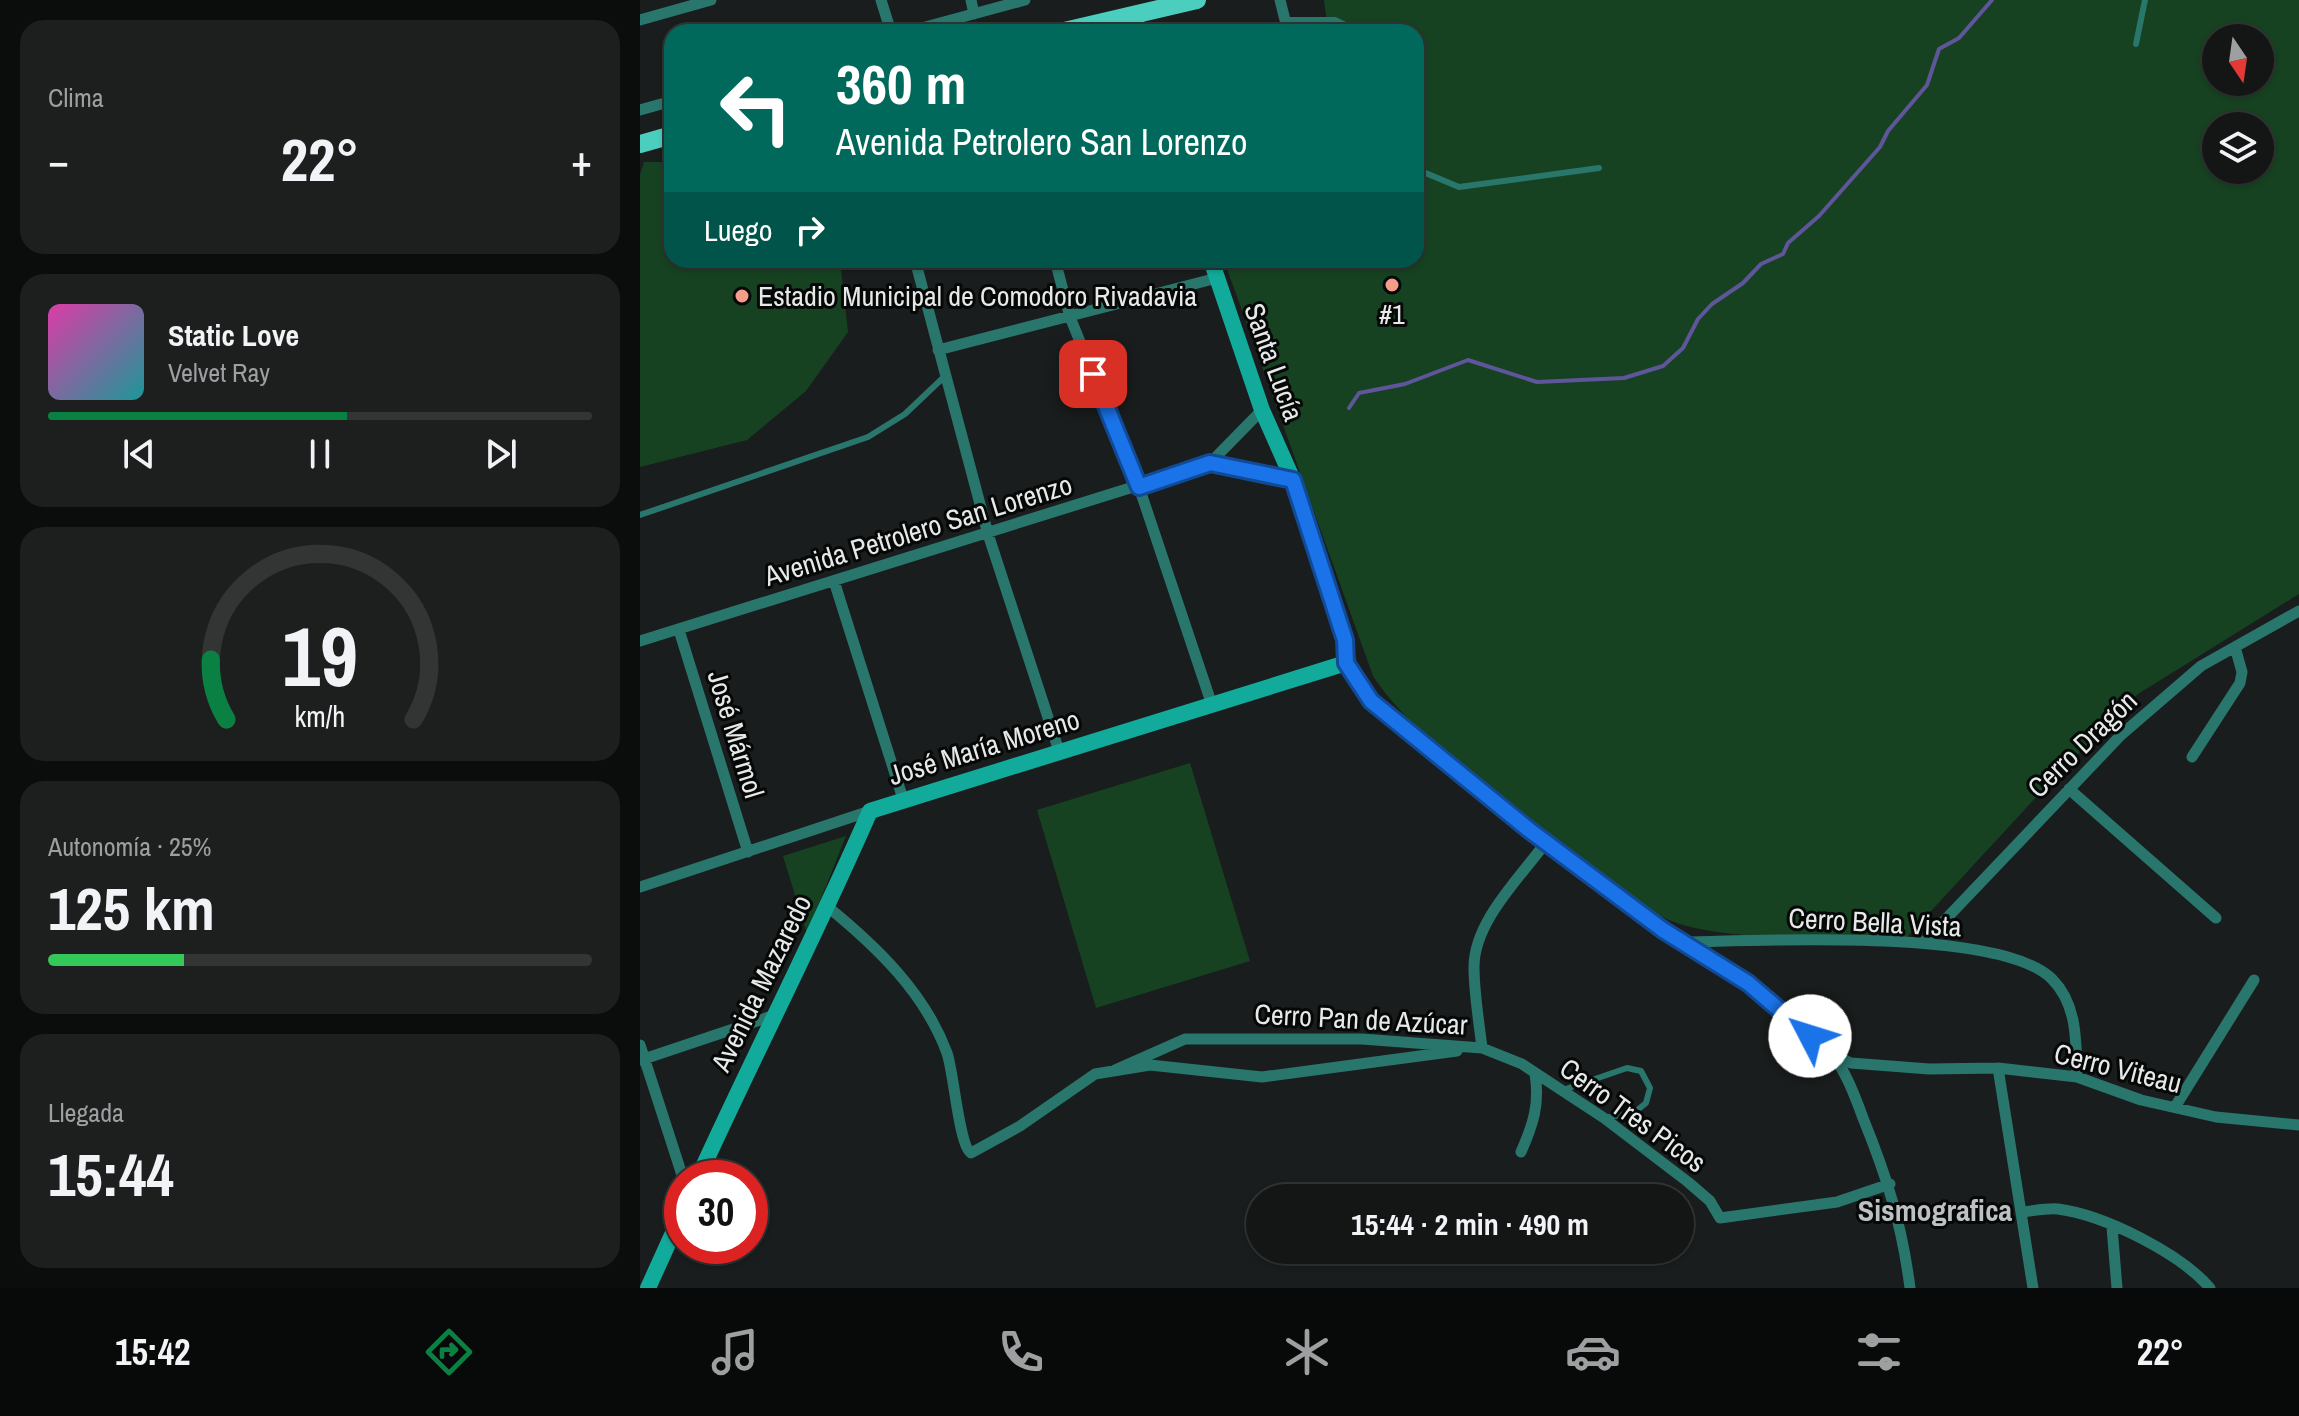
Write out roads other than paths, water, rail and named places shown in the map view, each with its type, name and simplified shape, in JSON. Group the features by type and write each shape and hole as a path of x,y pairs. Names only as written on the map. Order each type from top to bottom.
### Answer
{"main road":[{"path":"1098,24 1197,0"},
{"path":"640,144 664,137"}],"street":[{"path":"640,20 711,0"},
{"path":"881,0 888,24"},
{"path":"971,0 974,14"},
{"path":"937,24 1025,0"},
{"path":"1280,0 1286,24"},
{"path":"640,110 664,103"},
{"path":"917,268 988,534 1059,751"},
{"path":"1057,268 1070,317 1139,487 1211,702"},
{"name":"Santa Lucía","path":"1214,268 1262,410 1293,480 1345,640 1346,663"},
{"path":"938,350 1217,278"},
{"name":"Avenida Petrolero San Lorenzo","path":"640,641 1210,463 1262,410"},
{"path":"1210,463 1293,480"},
{"path":"834,581 903,799"},
{"name":"Cerro Dragón","path":"1924,942 2121,735 2201,666 2299,611"},
{"name":"José Mármol","path":"679,630 748,852"},
{"path":"2192,757 2240,683 2242,672 2235,647"},
{"path":"1346,663 1371,701 1546,842 1682,942 1748,983 1831,1054 1853,1092 1890,1184 1903,1233 1910,1288"},
{"name":"José María Moreno","path":"640,887 903,799 1346,663"},
{"path":"2069,789 2216,918"},
{"name":"Avenida Mazaredo","path":"706,1160 772,1016 828,907 870,811"},
{"path":"1482,1048 1474,964 1479,940 1546,842"},
{"name":"Cerro Pan de Azúcar","path":"828,907 874,945 908,983 952,1066 964,1143 971,1153 1020,1126 1095,1074 1150,1065 1262,1077 1482,1048"},
{"name":"Cerro Bella Vista","path":"1682,942 1924,942 1970,949 2027,964 2052,978 2069,1003 2076,1033 2077,1077"},
{"path":"2175,1107 2254,980"},
{"path":"642,1059 772,1016"},
{"name":"Cerro Pan de Azúcar","path":"1115,1070 1185,1039 1362,1039 1482,1048"},
{"path":"640,1045 677,1160"},
{"name":"Cerro Tres Picos","path":"1482,1048 1522,1064 1604,1118 1688,1182 1710,1201 1720,1218 1837,1202 1890,1184"},
{"name":"Cerro Viteau","path":"1831,1054 1851,1063 1929,1069 1998,1068 2077,1077 2141,1100 2216,1117 2299,1125"},
{"path":"1998,1068 2033,1288"},
{"path":"1521,1152 1533,1125 1539,1098 1535,1074"},
{"path":"2021,1212 2055,1209 2088,1215 2163,1250 2210,1288"},
{"path":"2112,1227 2117,1288"},
{"path":"648,1288 664,1253"}],"lane":[{"path":"2136,44 2145,0"},
{"path":"1302,24 1335,20 1343,24"},
{"path":"1424,172 1459,187 1599,168"},
{"path":"640,515 868,437 905,414 945,376"},
{"path":"1563,1090 1627,1068 1641,1071 1650,1088 1646,1103 1635,1112 1604,1118"}],"waterway":[{"path":"1349,408 1359,393 1405,384 1468,360 1537,382 1624,378 1663,366 1683,348 1698,319 1712,304 1743,283 1761,264 1783,254 1788,243 1819,216 1880,147 1888,131 1927,85 1939,49 1959,38 1992,0"}],"place":[{"name":"#1","path":"1392,285"},
{"name":"Estadio Municipal de Comodoro Rivadavia","path":"742,296"}],"district":[{"name":"Sismografica","path":"1935,1211"}]}
